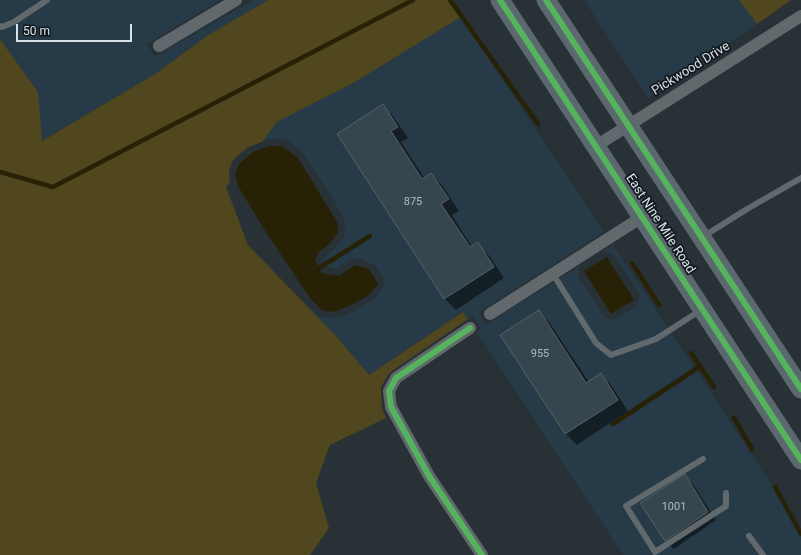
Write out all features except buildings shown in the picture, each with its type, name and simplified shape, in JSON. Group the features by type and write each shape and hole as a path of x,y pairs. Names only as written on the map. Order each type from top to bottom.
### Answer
{"main road":[{"name":"East Nine Mile Road","path":"500,0 801,460"},
{"name":"East Nine Mile Road","path":"546,0 701,238 799,380"},
{"path":"561,0 578,26 590,67"}],"street":[{"path":"159,46 236,0"},
{"name":"Pickwood Drive","path":"596,146 801,16"},
{"path":"490,314 642,216"},
{"path":"470,328 396,378 389,391 391,407 425,469 482,555"}],"lane":[{"path":"0,26 2,27 14,22 47,0"},
{"path":"701,238 747,209 801,178"},
{"path":"553,274 596,343 611,355 656,339 703,309"},
{"path":"703,459 626,506 655,552 726,506 726,493"},
{"path":"749,536 763,555"}],"shaded area":[{"path":"0,0 220,0 147,44 155,57 253,0 268,0 207,36 155,74 41,141 38,92 0,39"},
{"path":"268,0 451,0 461,17 355,82 277,122 262,142 248,147 233,160 229,171 230,182 226,187 248,245 336,336 369,375 463,312 468,319 388,375 381,387 382,408 386,418 330,445 316,483 329,528 310,555 0,555 0,39 38,92 42,141 155,74 207,36"},
{"path":"584,0 739,0 757,24 648,98"},
{"path":"739,0 791,0 757,24"},
{"path":"461,17 604,232 479,312 486,325 581,265 578,275 605,318 615,320 637,306 640,295 613,253 603,252 588,261 613,245 801,529 801,555 623,555 477,332 481,329 473,316 468,319 463,312 369,376 336,336 307,306 320,317 335,318 348,314 374,299 383,287 384,279 375,265 358,258 351,259 338,268 327,267 323,258 334,249 344,237 344,218 303,153 287,140 269,139 262,142 277,122 355,82"},
{"path":"269,146 282,146 298,158 337,222 338,233 328,245 319,252 315,259 321,273 339,276 355,265 369,269 378,284 369,295 347,307 333,312 322,310 310,298 264,229 238,186 235,173 240,163 253,152"},
{"path":"607,257 634,300 611,314 584,271"}],"waterway":[{"path":"0,172 53,187 413,0"},
{"path":"450,0 538,124"},
{"path":"319,268 370,236"},
{"path":"632,263 659,305"},
{"path":"691,353 714,387"},
{"path":"613,424 699,367"},
{"path":"734,418 752,449"},
{"path":"775,487 801,534"}],"cycle path":[{"path":"500,0 801,460"},
{"path":"546,0 801,389"},
{"path":"470,328 396,378 389,391 391,407 429,476 482,555"}]}
